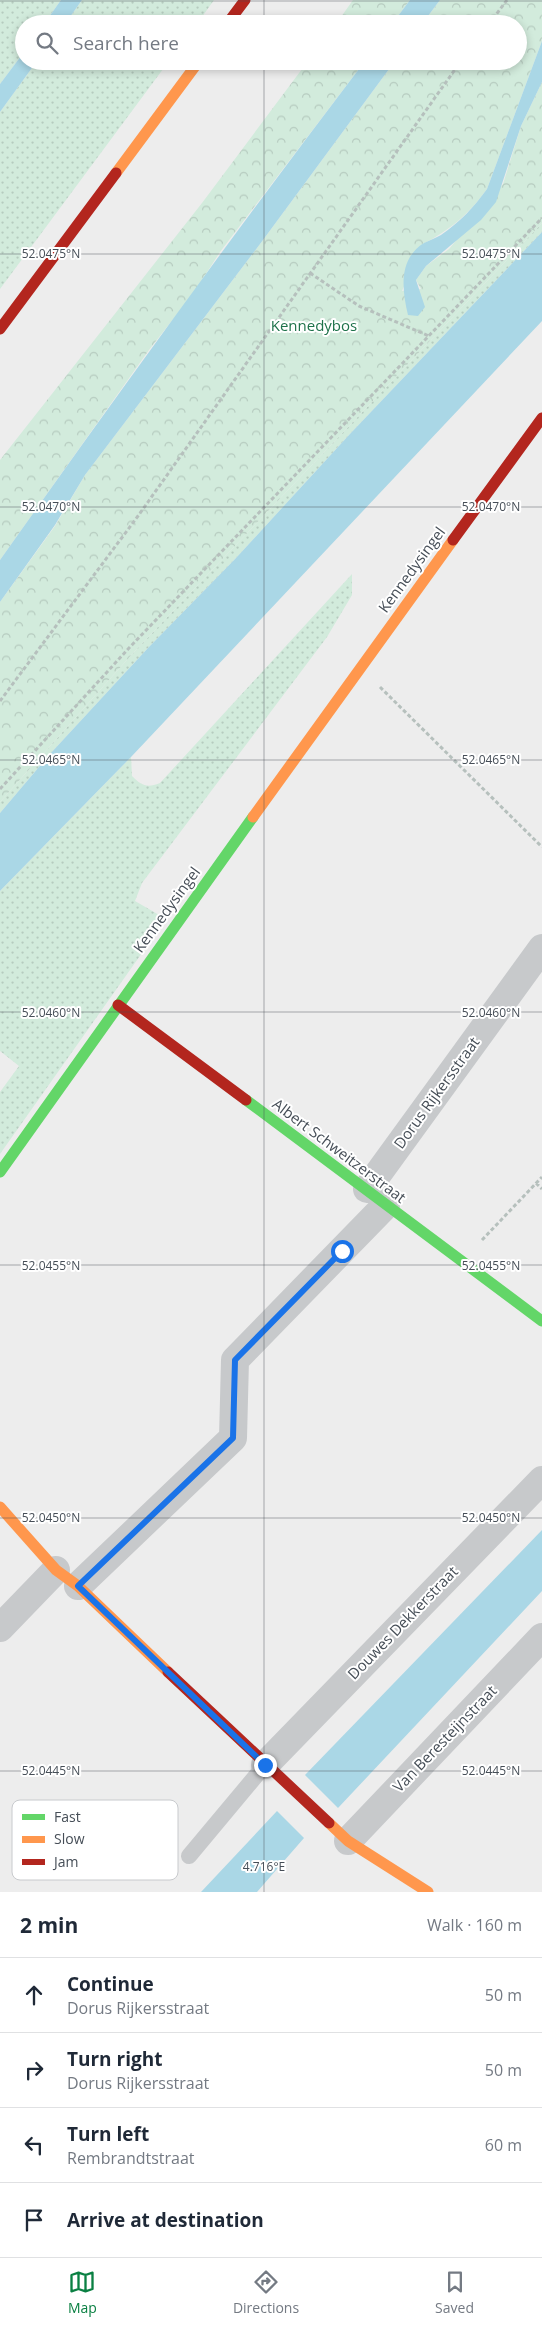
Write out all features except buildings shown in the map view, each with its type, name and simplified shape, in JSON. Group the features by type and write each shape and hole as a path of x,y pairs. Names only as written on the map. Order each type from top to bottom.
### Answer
{"main road":[{"path":"234,15 245,0"},
{"path":"0,329 192,70"},
{"name":"Kennedysingel","path":"0,1172 360,668 542,418"},
{"name":"Albert Schweitzerstraat","path":"118,1005 463,1260 542,1321"},
{"path":"0,1507 56,1570 78,1586 265,1765 348,1841 428,1892"}],"street":[{"name":"Dorus Rijkersstraat","path":"78,1586 233,1438 235,1360 376,1197 542,948"},
{"name":"Douwes Dekkerstraat","path":"265,1765 542,1480"},
{"path":"0,1628 56,1570"},
{"name":"Van Beresteijnstraat","path":"348,1841 542,1637"}],"lane":[{"path":"189,1856 265,1765"}],"path":[{"path":"496,15 507,0"},
{"path":"0,701 138,516 455,70"},
{"path":"0,789 129,648 542,218"},
{"path":"310,273 359,306 429,336"},
{"path":"360,668 542,847"},
{"path":"463,1260 542,1177"},
{"path":"536,1183 542,1189"}],"green space":[{"path":"0,0 61,0 50,15 15,15 15,64 0,84"},
{"path":"82,0 214,0 203,15 71,15"},
{"path":"353,0 410,0 399,15 342,15"},
{"name":"Kennedybos","path":"440,0 542,0 542,41 487,189 458,221 423,244 402,291 421,289 416,280 426,266 449,249 503,184 521,126 542,82 542,223 134,652 0,802 0,602 55,526 85,475 263,240 388,70 527,70 527,15 429,15"},
{"path":"30,70 162,70 0,289 0,112"},
{"path":"301,70 358,70 220,252 195,291 149,350 0,560 0,460 202,203"},
{"path":"542,223 542,232 349,435 236,558 148,648 50,754 0,813 0,802 134,652"},
{"path":"352,574 352,595 327,637 142,883 135,901 166,919 0,1154 0,1092 19,1066 0,1051 0,891 131,757 132,776 148,786 160,783"}],"water":[{"path":"61,0 82,0 71,15 50,15"},
{"path":"410,0 440,0 429,15 399,15"},
{"path":"542,41 542,82 521,126 496,202 481,220 426,266 416,280 425,307 418,316 408,315 404,295 404,276 410,257 424,243 448,230 472,208 487,189"},
{"path":"15,64 15,70 30,70 0,112 0,84"},
{"path":"358,70 388,70 263,240 85,475 55,525 0,602 0,560 180,309"},
{"path":"542,232 542,321 131,757 0,891 0,813 50,754 148,648 236,558 349,435"},
{"path":"542,1530 542,1591 338,1808 305,1775"},
{"path":"277,1811 304,1838 257,1892 201,1892"}],"traffic: fast":[{"path":"0,1172 253,817"},
{"path":"246,1100 542,1321"}],"traffic: slow":[{"path":"116,173 192,70"},
{"path":"253,817 453,540"},
{"path":"0,1507 56,1570 78,1586 168,1672"},
{"path":"329,1823 348,1841 428,1892"}],"traffic: jam":[{"path":"234,15 245,0"},
{"path":"0,329 116,173"},
{"path":"453,540 542,418"},
{"path":"118,1005 246,1100"},
{"path":"168,1672 329,1823"}],"route":[{"path":"265,1765 78,1586 233,1438 235,1360 342,1251"}]}
